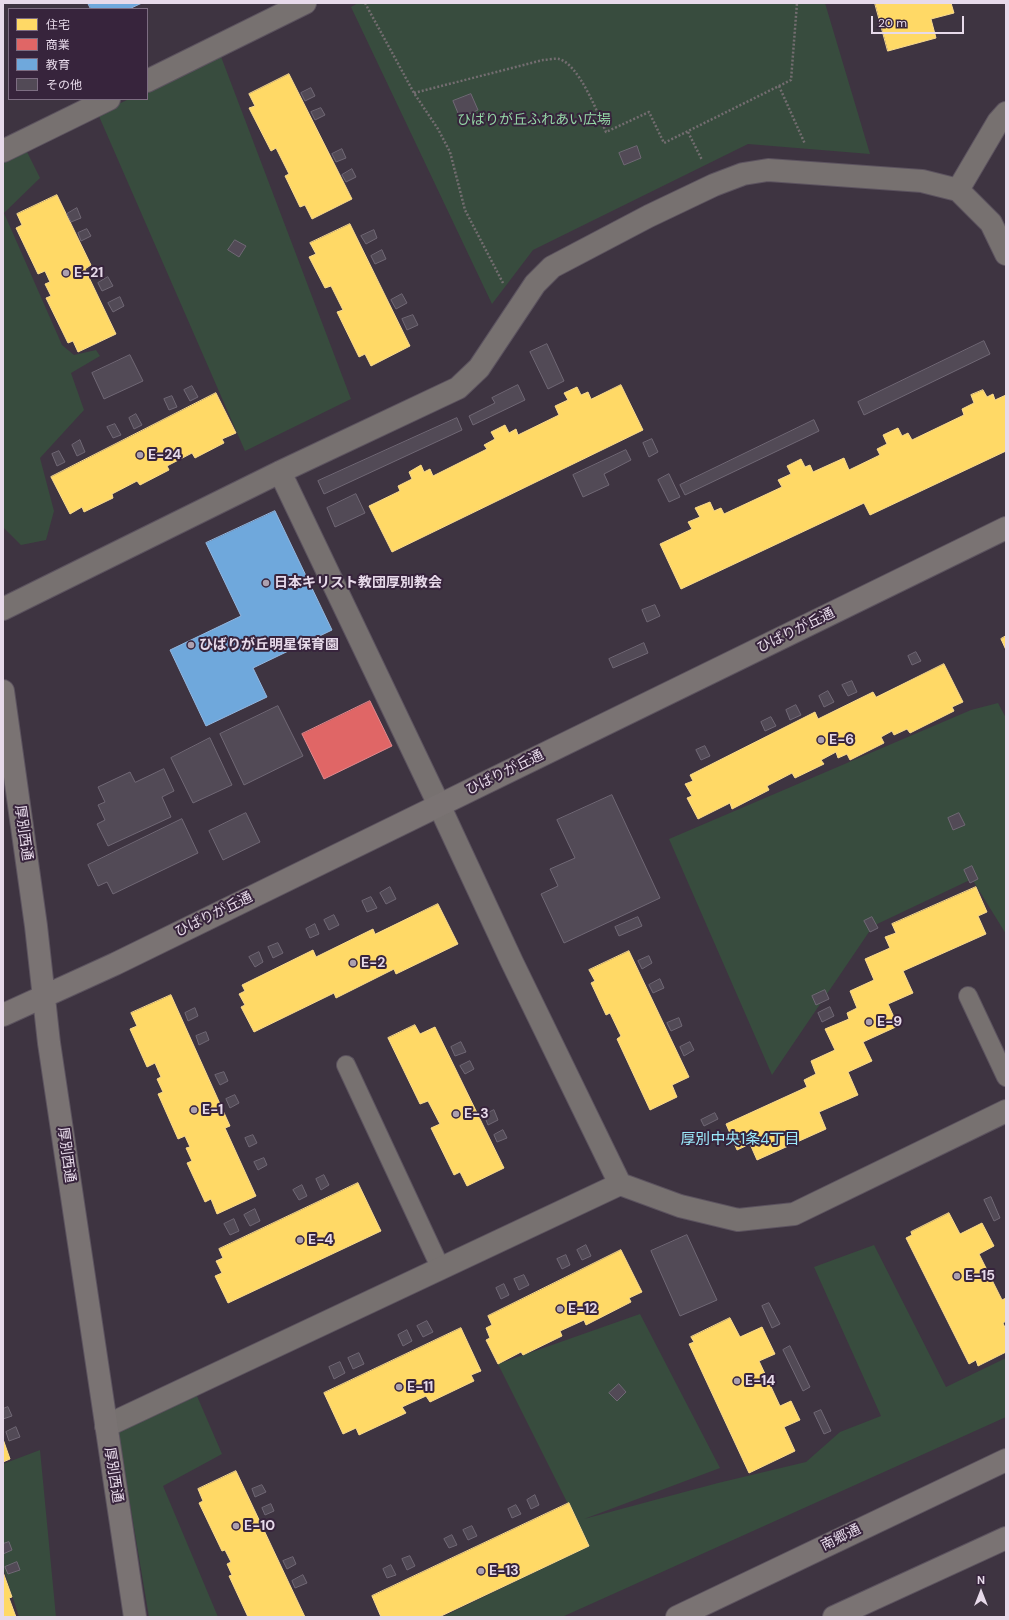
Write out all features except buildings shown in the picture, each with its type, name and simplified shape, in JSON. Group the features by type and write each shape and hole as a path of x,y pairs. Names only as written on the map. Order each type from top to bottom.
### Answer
{"street":[{"path":"148,80 305,3"},
{"path":"3,151 107,100"},
{"path":"958,190 998,122 1006,113"},
{"path":"3,609 280,472 458,388 479,368 535,284 552,267 649,216 714,185 743,174 768,170 922,181 958,190 991,223 1006,254"},
{"path":"280,472 439,805 512,962 620,1184 680,1206 738,1220 794,1214 1006,1112"},
{"name":"ひばりが丘通","path":"3,1015 115,964 1006,528"},
{"name":"厚別西通","path":"3,691 49,1043 135,1617"},
{"path":"106,1426 620,1184"},
{"name":"南郷通","path":"677,1617 1006,1460"},
{"path":"834,1617 1006,1538"}],"lane":[{"path":"968,996 1006,1077"},
{"path":"346,1064 441,1268"}],"path":[{"path":"365,3 414,93 438,129 450,152 465,210 518,310"},
{"path":"414,93 543,60 559,59 574,69 582,81 606,132 649,112 664,144 791,80 797,3"},
{"path":"779,86 819,174"}],"green space":[{"name":"ひばりが丘ふれあい広場","path":"358,3 825,3 870,154 748,144 533,250 492,304 351,7"},
{"path":"220,54 351,399 245,451 98,114 127,100 148,100 148,90"},
{"path":"22,142 40,178 4,213 62,345 74,355 96,350 100,356 71,373 84,410 40,458 54,511 46,540 21,545 3,527 3,155"},
{"path":"998,703 1006,718 1006,934 972,879 873,926 772,1075 669,839 971,710"},
{"path":"874,1245 946,1387 1006,1358 1006,1417 562,1617 442,1617 589,1546 498,1364 640,1314 720,1468 584,1519 718,1483 806,1462 840,1432 881,1416 814,1267"},
{"path":"197,1396 222,1454 163,1486 218,1617 149,1617 118,1432"},
{"path":"40,1450 56,1617 19,1617 3,1567 3,1464"}],"place":[{"name":"E-21","path":"66,273"},
{"name":"E-24","path":"140,455"},
{"name":"日本キリスト教団厚別教会","path":"266,583"},
{"name":"ひばりが丘明星保育園","path":"191,645"},
{"name":"E-6","path":"821,740"},
{"name":"E-2","path":"353,963"},
{"name":"E-9","path":"869,1022"},
{"name":"E-1","path":"194,1110"},
{"name":"E-3","path":"456,1114"},
{"name":"E-4","path":"300,1240"},
{"name":"E-15","path":"957,1276"},
{"name":"E-12","path":"560,1309"},
{"name":"E-14","path":"737,1381"},
{"name":"E-11","path":"399,1387"},
{"name":"E-10","path":"236,1526"},
{"name":"E-13","path":"481,1571"}],"district":[{"name":"厚別中央1条4丁目","path":"740,1140"}]}
